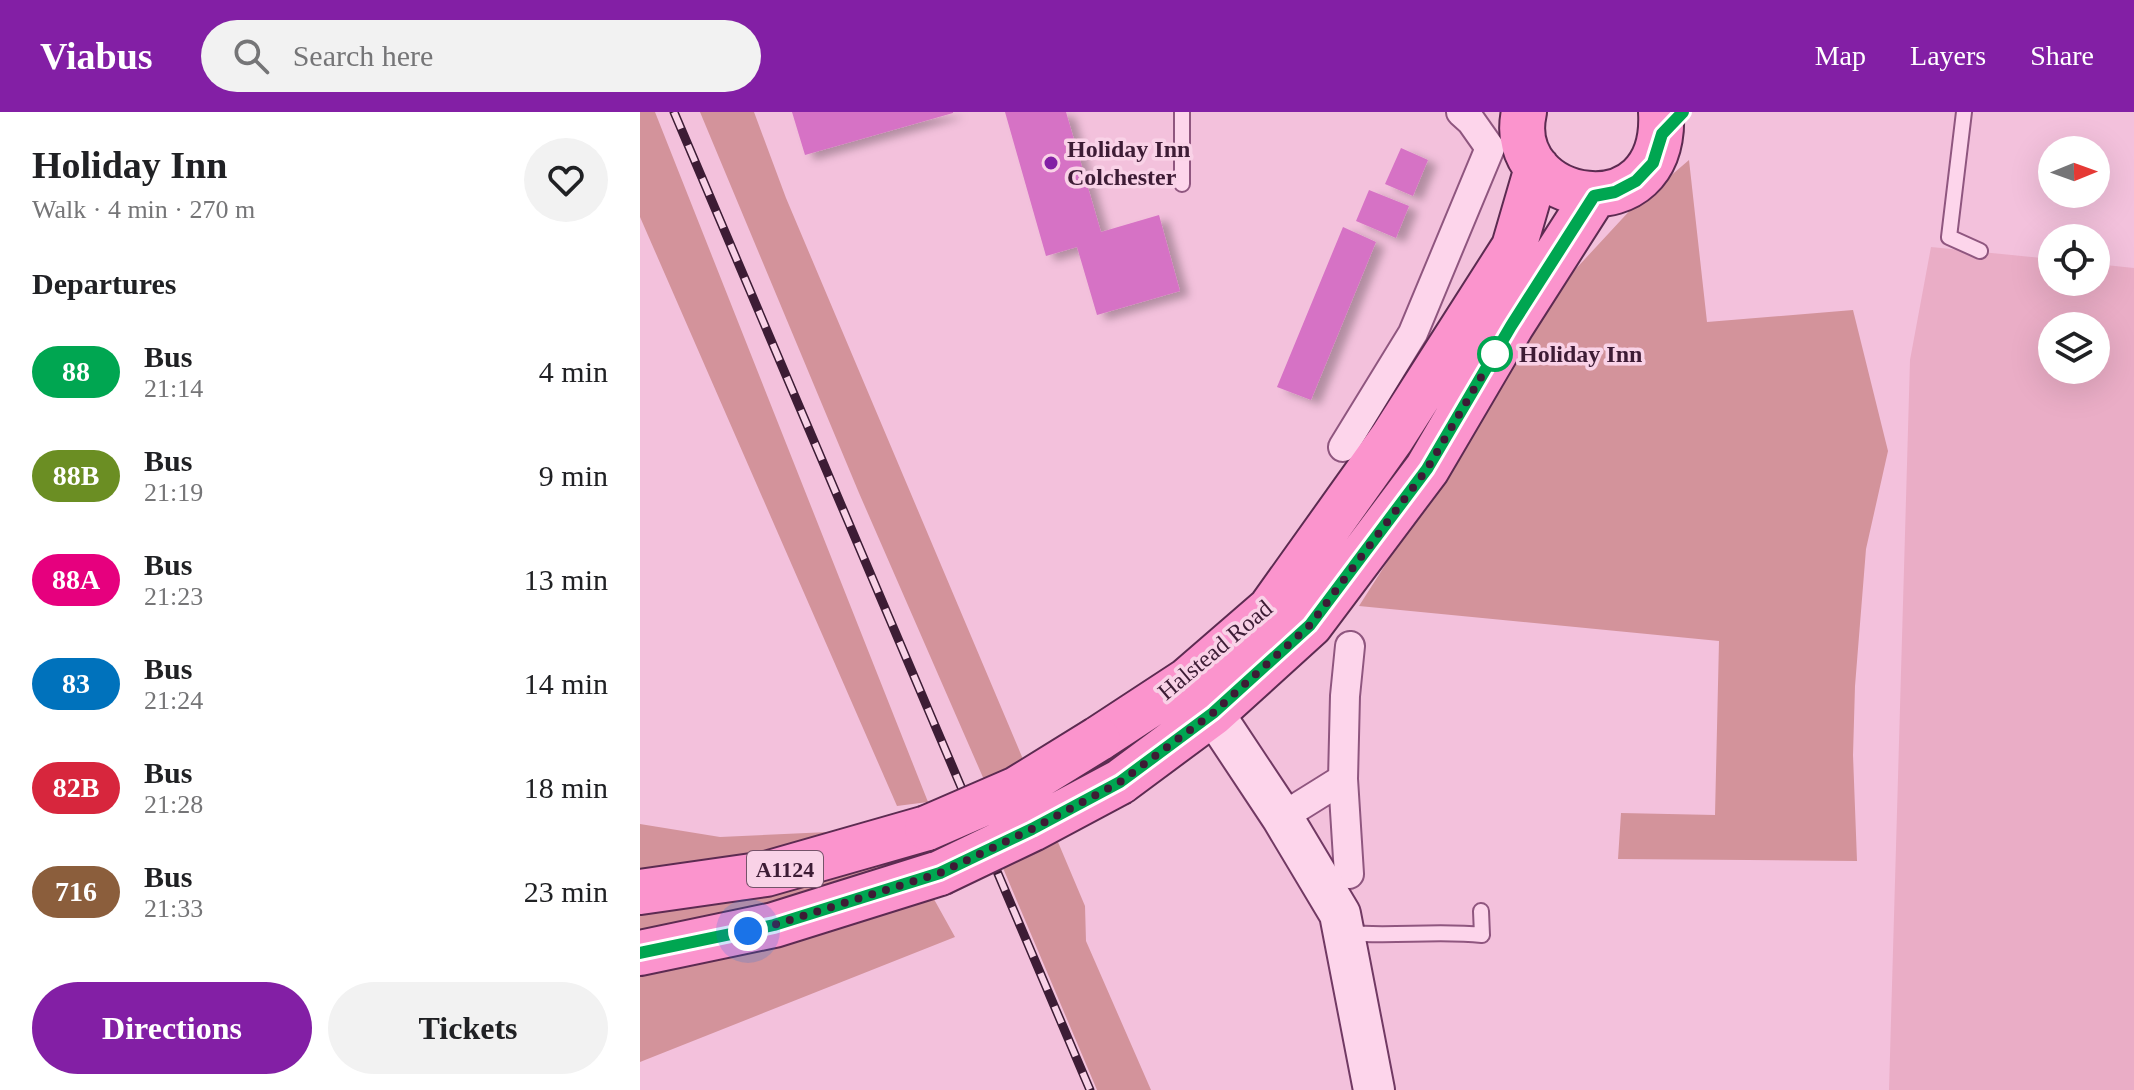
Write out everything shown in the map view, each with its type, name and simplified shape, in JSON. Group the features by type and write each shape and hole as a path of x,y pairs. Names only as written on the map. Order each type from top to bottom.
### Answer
{"main road":[{"path":"1524,112 1525,146 1537,168 1556,186 1594,196 1615,192 1636,181 1653,163 1669,119"},
{"name":"Halstead Road","path":"640,892 766,874 927,828 1017,789 1188,680 1270,609 1392,438 1514,247 1537,168"},
{"name":"Halstead Road","path":"1213,713 1310,625 1427,469 1511,326 1594,196"},
{"name":"A1124","path":"640,953 774,925 940,873 1120,782 1213,713"}],"street":[{"path":"1343,447 1413,333 1490,148 1461,112"},
{"path":"1349,874 1343,779 1350,646"},
{"name":"Halstead Road","path":"1213,713 1282,817 1340,914 1374,1090"},
{"path":"1282,817 1343,779"}],"lane":[{"path":"1182,112 1182,184"},
{"path":"1964,112 1949,237 1980,251"},
{"path":"1343,932 1482,935 1481,911"}],"shaded area":[{"path":"640,112 655,112 928,802 897,806 640,217"},
{"path":"700,112 754,112 786,198 1085,906 1086,941 1151,1090 1097,1090 1003,868 1019,860 859,493"},
{"path":"1689,160 1707,322 1853,310 1888,451 1866,549 1855,686 1853,755 1857,861 1618,859 1621,813 1715,815 1719,641 1359,606 1484,416 1542,317 1572,273 1634,206 1656,194 1668,178"},
{"path":"1931,247 2038,258 2038,296 2110,296 2110,265 2134,268 2134,1090 1889,1090 1910,360"},
{"path":"640,824 720,837 895,829 955,937 640,1062"}],"building":[{"path":"792,112 953,112 953,113 805,155"},
{"name":"Holiday Inn Colchester","path":"1005,112 1066,112 1101,232 1159,215 1180,291 1097,315 1077,247 1046,256"},
{"path":"1401,148 1428,160 1413,196 1385,184"},
{"path":"1369,190 1409,206 1396,238 1356,221"},
{"path":"1343,227 1376,242 1311,400 1277,387"}],"railway":[{"path":"674,112 1090,1090"}],"bus line":[{"name":"88","path":"640,953 774,925 940,873 1120,782 1213,713 1310,625 1427,469 1511,326 1594,196 1615,192 1636,181 1653,163 1662,134 1683,112"}],"place":[{"name":"Holiday Inn Colchester","path":"1051,163"},
{"name":"Holiday Inn","path":"1495,354"}],"route":[{"path":"748,931 940,873 1120,782 1213,713 1310,625 1427,469 1497,350 1495,354"}]}
